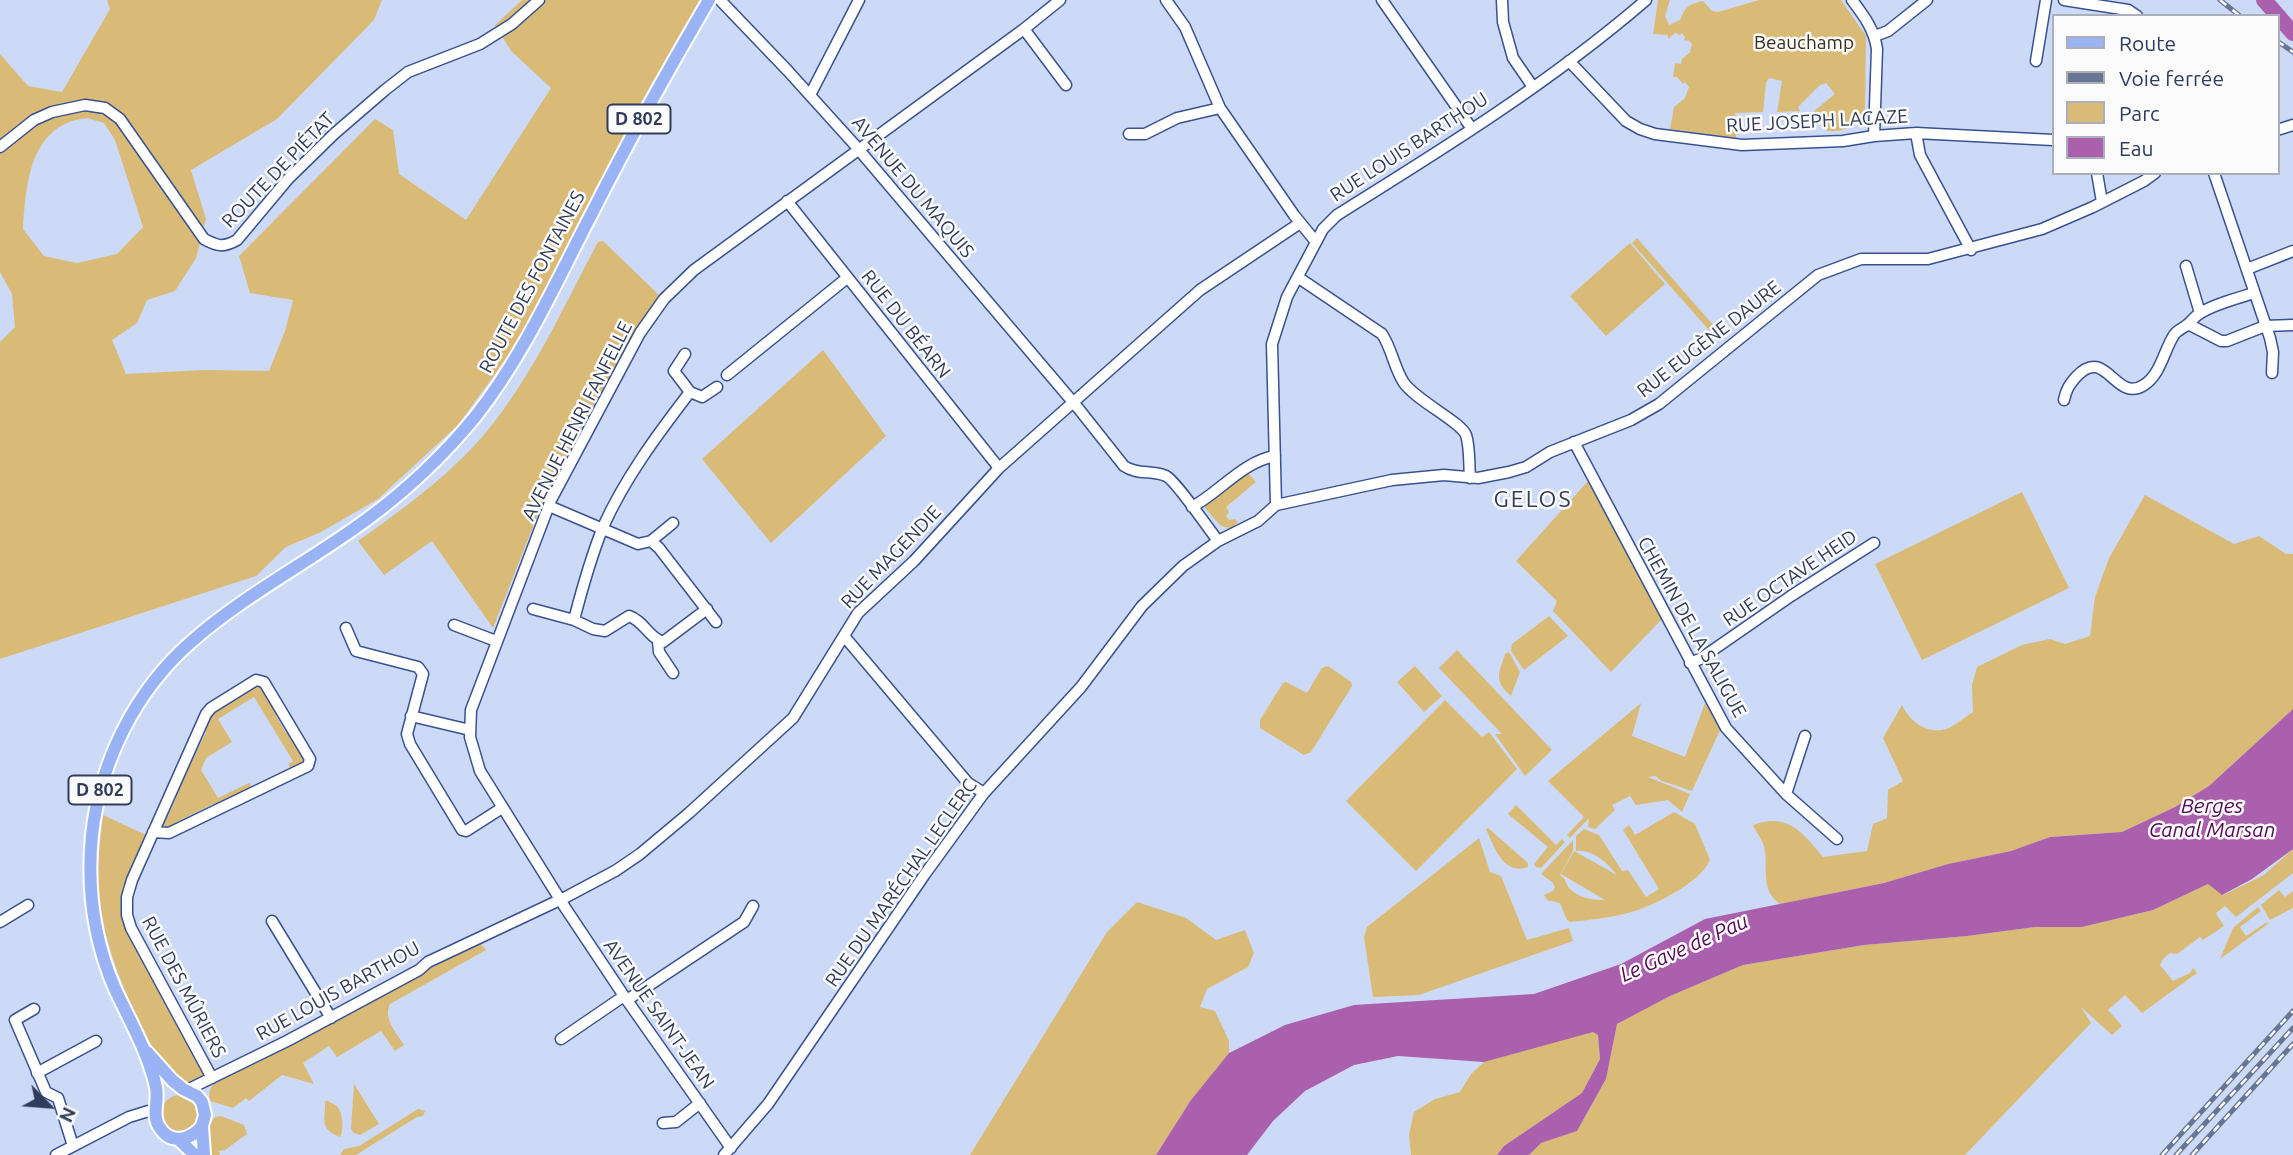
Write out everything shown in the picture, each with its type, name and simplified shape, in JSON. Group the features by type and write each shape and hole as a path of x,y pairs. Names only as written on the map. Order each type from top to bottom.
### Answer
{"main road":[{"name":"ROUTE DES FONTAINES","path":"144,1049 109,975 100,949 94,918 90,852 93,821 105,774 125,727 170,662 217,621 369,518 415,481 449,448 477,414 525,342 638,121 709,0"},
{"name":"D 802","path":"144,1049 172,1080 185,1089"},
{"name":"D 802","path":"144,1049 156,1088 157,1105"},
{"path":"195,1155 178,1139 163,1132 158,1126 157,1105 169,1091 185,1089 202,1102 205,1115 202,1126 204,1155"},
{"path":"178,1139 192,1136 202,1126"}],"street":[{"name":"ROUTE DE PIÉTAT","path":"0,147 34,120 52,112 85,105 105,108 120,119 204,239 218,246 227,246 237,240 297,170 385,90 408,72 480,44 512,24 539,0"},
{"name":"AVENUE DU MAQUIS","path":"720,0 810,94 858,149 1124,466 1131,471 1158,473 1173,480 1218,541"},
{"path":"810,94 859,0"},
{"name":"AVENUE HENRI FANFELLE","path":"561,900 480,771 470,730 471,710 549,506 640,333 664,299 694,270 1060,0"},
{"path":"1166,0 1185,27 1220,108 1316,242"},
{"path":"1382,0 1472,129"},
{"path":"1502,0 1503,22 1513,58 1533,87"},
{"name":"RUE LOUIS BARTHOU","path":"1276,505 1272,344 1287,297 1323,229 1337,215 1472,129 1570,61 1646,0"},
{"path":"1852,0 1870,23 1875,36 1877,49 1874,136"},
{"path":"1875,36 1888,31 1927,0"},
{"path":"2036,61 2046,0"},
{"path":"2064,0 2128,10 2134,14"},
{"path":"1024,29 1066,85"},
{"name":"RUE JOSEPH LACAZE","path":"1570,61 1626,121 1655,134 1742,145 1843,141 1916,133 2052,140"},
{"path":"1129,134 1145,134 1177,118 1220,108"},
{"path":"1916,133 1920,155 1971,250"},
{"path":"2097,175 2102,202"},
{"name":"RUE EUGÈNE DAURE","path":"1276,505 1392,480 1444,475 1491,477 1518,470 1659,404 1818,275 1861,258 1928,260 2042,229 2102,202 2152,175"},
{"path":"2215,175 2273,352 2272,373"},
{"name":"RUE DU BÉARN","path":"787,201 999,468"},
{"path":"1300,223 1323,229"},
{"name":"RUE MAGENDIE","path":"482,936 561,900 615,871 689,813 779,733 804,703 858,613 914,561 999,468 1200,289 1300,223"},
{"path":"2247,269 2293,251"},
{"path":"2186,267 2200,313"},
{"path":"727,375 847,278"},
{"path":"1299,278 1382,334 1389,344 1403,382 1427,405 1461,428 1466,435 1470,478"},
{"path":"2064,400 2066,388 2084,368 2093,365 2126,387 2133,389 2143,386 2153,378 2176,332 2200,313 2254,293"},
{"path":"2188,324 2221,341 2265,326 2293,325"},
{"path":"685,354 674,371 690,392 702,397 717,387"},
{"path":"574,620 603,528 628,478 690,392"},
{"name":"CHEMIN DE LA SALIGUE","path":"1574,442 1726,728 1786,794 1837,839"},
{"path":"1192,507 1248,467 1263,458 1275,456"},
{"name":"RUE DU MARÉCHAL LECLERC","path":"728,1151 762,1112 800,1060 925,874 984,793 1081,687 1142,606 1183,566 1218,541 1258,521 1276,505"},
{"path":"549,506 638,544 651,541 673,523"},
{"path":"651,541 716,622"},
{"name":"RUE OCTAVE HEID","path":"1690,663 1700,659 1874,543"},
{"path":"533,609 574,620 584,627 605,631 629,616 638,619 658,641 659,652 673,673"},
{"path":"658,641 663,642 707,609"},
{"path":"454,625 496,640"},
{"path":"346,628 356,651 421,670 423,674 407,734 410,744 462,830 466,831 502,808"},
{"path":"844,636 968,783 984,793"},
{"name":"RUE DES MÛRIERS","path":"153,832 169,833 308,766 310,759 264,682 256,680 211,708 206,714 153,832 132,880 127,897 127,915 131,928 212,1078"},
{"path":"411,716 470,730"},
{"path":"1786,794 1805,736"},
{"name":"AVENUE SAINT-JEAN","path":"561,900 625,998 700,1103 728,1151"},
{"path":"0,922 28,905"},
{"path":"561,1039 744,922 753,906"},
{"path":"272,921 331,1018"},
{"name":"RUE LOUIS BARTHOU","path":"185,1089 331,1018 419,970 428,962 482,936"},
{"path":"34,1009 15,1020 46,1092 58,1098 73,1146"},
{"path":"37,1073 96,1041"},
{"path":"202,1102 206,1085 212,1078"},
{"path":"663,1123 676,1122 700,1103"},
{"path":"55,1155 157,1105"},
{"path":"129,1117 146,1120 158,1126"}],"green space":[{"path":"107,0 382,0 374,20 277,119 191,170 206,219 196,258 175,291 147,300 137,323 112,340 126,374 204,370 269,371 285,331 293,300 250,293 239,256 375,119 393,130 399,174 466,220 551,88 511,51 495,25 522,0 700,0 639,106 519,341 458,425 378,499 321,532 286,547 256,576 0,659 0,342 15,327 12,294 0,272 0,54 28,86 62,92 110,9","holes":["87,118 104,123 115,140 143,227 117,254 77,263 44,256 23,229 26,193 35,158 53,131 68,123"]},
{"name":"Beauchamp","path":"1658,0 1670,0 1665,16 1669,25 1680,20 1688,7 1703,1 1712,11 1718,12 1759,0 1841,0 1866,36 1865,110 1862,116 1850,127 1833,131 1827,131 1827,126 1822,121 1807,120 1835,94 1826,83 1820,85 1798,107 1800,111 1777,112 1782,81 1769,78 1763,112 1735,113 1736,138 1670,129 1674,107 1685,98 1689,87 1677,77 1673,77 1675,63 1681,64 1682,59 1690,52 1692,44 1684,39 1682,33 1675,33 1668,39 1668,35 1653,34"},
{"path":"1637,238 1721,334 1716,338 1632,243"},
{"path":"603,241 659,295 587,416 538,514 493,628 432,541 384,575 358,541 435,483 486,432 528,372 598,242"},
{"path":"1630,243 1665,284 1606,336 1570,296"},
{"path":"823,350 886,436 771,543 702,459"},
{"path":"1251,469 1249,474 1256,482 1226,507 1229,520 1235,519 1238,522 1231,528 1221,526 1205,508 1205,501"},
{"path":"1588,481 1662,619 1611,672 1553,611 1557,601 1516,561"},
{"path":"2022,492 2069,588 1922,660 1875,564"},
{"path":"2145,495 2234,544 2259,536 2286,554 2293,554 2293,709 2209,786 2175,807 2122,832 2050,837 2011,851 1948,864 1884,883 1780,904 1773,898 1767,885 1764,846 1753,825 1776,821 1794,827 1823,857 1867,851 1873,824 1887,818 1888,790 1903,781 1883,738 1902,705 1915,722 1927,729 1949,728 1973,712 1972,685 1977,667 2022,645 2050,639 2065,644 2090,636 2095,597 2109,558"},
{"path":"1549,616 1568,636 1524,670 1511,651 1512,644"},
{"path":"1457,650 1552,750 1525,776 1495,734 1502,734 1439,668"},
{"path":"1509,652 1520,672 1511,696 1499,677 1505,654"},
{"path":"1328,666 1351,682 1352,686 1311,752 1304,755 1260,728 1260,720 1283,683 1307,693 1322,668"},
{"path":"1415,666 1442,696 1424,712 1397,682"},
{"path":"257,684 262,687 277,712 276,716 286,733 291,734 305,758 304,762 291,769 288,764 293,761 254,697 218,719 232,742 206,758 201,770 218,798 249,783 252,788 176,822 176,825 163,825 163,817 168,816 176,798 174,794 190,758 194,757 206,732 204,728 211,713"},
{"path":"1445,700 1482,737 1489,732 1517,769 1416,871 1346,801"},
{"path":"1641,703 1632,736 1685,757 1705,703 1721,728 1692,791 1655,776 1648,777 1690,794 1682,812 1668,800 1636,805 1630,796 1612,805 1615,810 1595,829 1588,827 1589,818 1570,838 1567,835 1584,817 1548,781"},
{"path":"1516,805 1556,845 1562,839 1565,842 1541,868 1534,864 1548,847 1508,814"},
{"path":"1674,812 1695,824 1710,860 1705,869 1685,886 1634,911 1570,922 1560,903 1547,900 1544,895 1555,887 1541,874 1573,840 1573,851 1560,875 1578,895 1605,900 1561,874 1574,851 1617,875 1594,855 1576,851 1576,836 1584,829 1599,835 1622,871 1628,870 1646,897 1659,889 1623,830 1629,825 1635,835"},
{"path":"103,815 146,835 128,880 123,911 206,1072 193,1081 188,1082 176,1076 164,1064 140,1024 114,962 103,923 98,886"},
{"path":"1486,829 1528,863 1528,867 1519,869 1506,863 1492,843"},
{"path":"1479,838 1490,872 1501,876 1527,940 1569,928 1573,941 1419,995 1373,997 1364,937 1367,927"},
{"path":"2293,849 2293,873 2236,917 2225,906 2216,913 2224,926 2203,940 2200,937 2177,954 2170,953 2160,965 2173,981 2190,973 2193,968 2197,973 2142,1013 2125,995 2108,1010 2122,1026 2112,1035 2081,1007 2091,1023 1965,1155 1529,1155 1541,1143 1577,1131 1606,1079 1617,1024 1670,996 1743,965 1864,945 2035,927 2082,927 2153,910 2208,884 2223,895 2264,875"},
{"path":"2279,890 2285,897 2293,891 2293,908 2270,920 2261,905"},
{"path":"1137,902 1186,918 1216,940 1245,930 1254,953 1248,967 1207,989 1200,1007 1215,1011 1229,1041 1229,1053 1191,1100 1156,1155 970,1155 1107,932"},
{"path":"2258,907 2261,911 2240,927 2246,936 2267,922 2268,924 2220,959 2233,928"},
{"path":"480,943 486,950 390,1004 389,1020 404,1045 395,1051 381,1031 337,1057 329,1046 303,1063 314,1084 282,1075 249,1101 246,1098 233,1108 210,1101 211,1088 225,1075 243,1066 247,1067 422,974 430,965"},
{"path":"1593,1031 1598,1035 1600,1059 1582,1093 1504,1146 1497,1155 1411,1155 1409,1134 1414,1112 1435,1099 1460,1092 1471,1074 1484,1062"},
{"path":"354,1084 379,1124 360,1135 351,1129"},
{"path":"180,1095 194,1100 199,1114 194,1128 180,1133 166,1128 161,1114 166,1100"},
{"path":"325,1100 337,1106 341,1113 340,1137 326,1127"},
{"path":"418,1109 425,1111 423,1116 417,1117 356,1155 340,1155 344,1149 359,1146"},
{"path":"221,1116 244,1125 247,1134 225,1150 219,1151 220,1155 211,1155 207,1140 209,1127 215,1117"}],"water":[{"path":"2293,709 2293,849 2252,879 2222,895 2208,884 2153,910 2082,927 2035,927 1864,945 1743,965 1670,996 1617,1024 1606,1079 1577,1131 1541,1143 1529,1155 1497,1155 1504,1146 1582,1093 1600,1059 1598,1035 1593,1032 1484,1062 1398,1056 1354,1065 1305,1091 1273,1121 1247,1155 1156,1155 1191,1100 1229,1053 1285,1025 1354,1005 1534,994 1621,964 1705,919 1884,883 1948,864 2011,851 2050,837 2122,832 2175,807 2209,786"}],"waterway":[{"path":"2264,0 2276,14"},
{"path":"2279,17 2293,33"}],"railway":[{"path":"2220,0 2238,14"},
{"path":"2279,42 2293,52"},
{"path":"2162,1155 2293,1011"},
{"path":"2176,1155 2293,1028"},
{"path":"2192,1155 2293,1044"}],"district":[{"name":"GELOS","path":"1533,499"}],"water label":[{"name":"Berges Canal Marsan","path":"2212,818"},
{"name":"Le Gave de Pau","path":"1684,948"}]}
